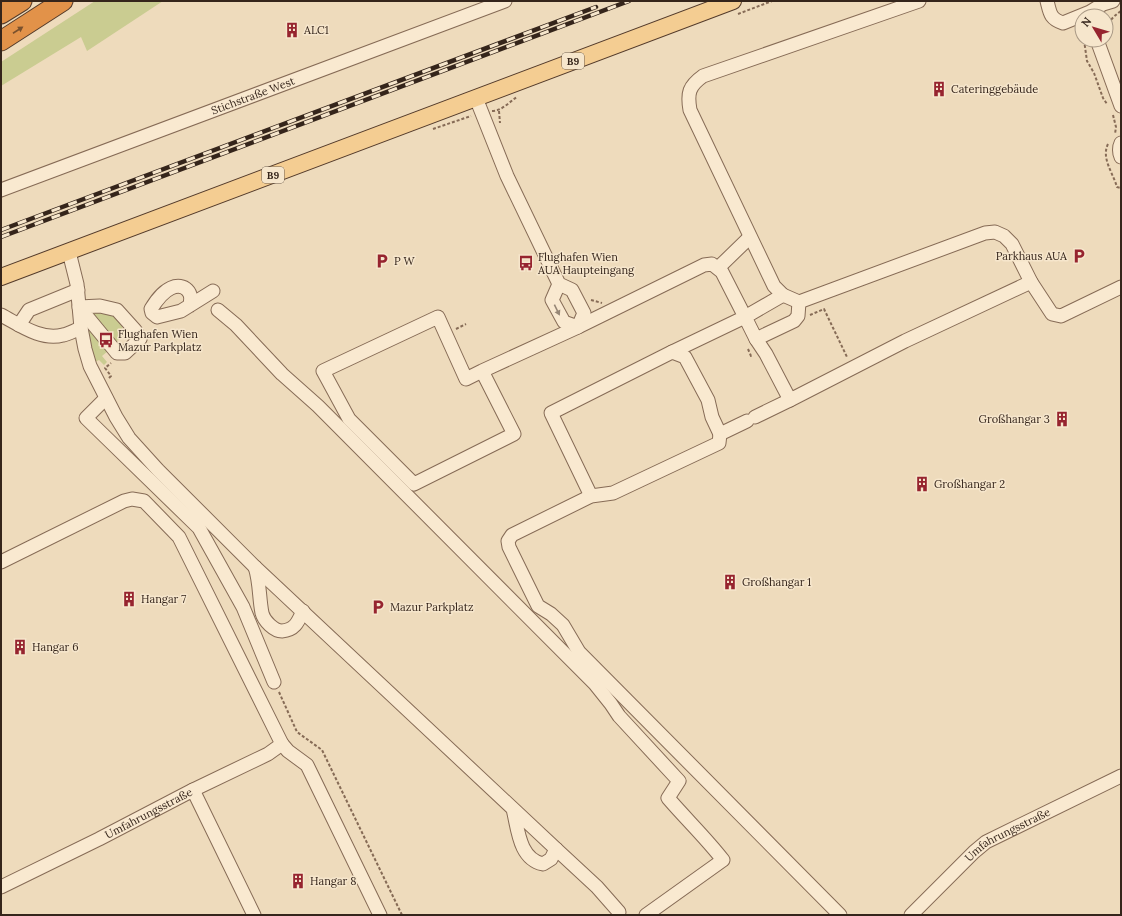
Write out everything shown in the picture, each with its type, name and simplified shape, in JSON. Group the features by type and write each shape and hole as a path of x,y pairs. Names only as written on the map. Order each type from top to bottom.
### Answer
{"highway":[{"path":"1,41 64,1"}],"main road":[{"name":"B9","path":"1,277 733,1"}],"street":[{"name":"Stichstraße West","path":"1,190 504,1"},
{"path":"919,1 703,76 691,88 688,97 690,110 774,286 783,295 799,302 985,233 995,232 1004,236 1012,244 1031,282 1052,314 1061,316 1121,287"},
{"path":"1047,1 1051,15 1056,21 1063,23 1074,18"},
{"path":"1094,8 1113,1"},
{"path":"1099,48 1114,109"},
{"path":"476,98 507,176 559,284 572,290 584,313 578,327"},
{"path":"1121,143 1119,154 1121,157"},
{"path":"718,268 750,237"},
{"path":"69,252 78,290 81,328 90,366 129,438 138,449 256,567 556,848 619,912"},
{"path":"482,371 514,434 414,484 349,419 323,371 438,317 466,379 482,371 578,327 704,265 712,264 722,272 756,339 766,354 790,400"},
{"path":"720,434 905,341 1031,282"},
{"path":"559,284 552,300 564,322 578,327"},
{"path":"19,325 29,310 78,290"},
{"path":"189,306 213,290"},
{"path":"591,496 551,413 745,317 783,295"},
{"path":"756,339 794,321 798,316 799,302"},
{"path":"100,306 117,310 136,330 140,339 125,353 117,353 79,307 100,306"},
{"path":"218,310 236,325 282,374 318,406 580,670 607,699 619,716 679,781 668,798 682,815 699,831 723,860 646,915"},
{"path":"1,315 32,332 47,336 63,335 81,328"},
{"path":"672,352 685,357 708,400 712,417 720,434 719,443 613,493 591,496 512,535 508,541 509,547 538,606 562,625 579,652 592,667 733,801 781,849 840,915"},
{"path":"106,398 86,418 199,528 243,607 274,682"},
{"path":"1,562 124,501 132,499 144,502 179,537 282,744 307,765 380,915"},
{"path":"256,567 259,578 262,615 269,624 278,631 288,630 297,624 303,611"},
{"path":"193,790 268,754 282,744"},
{"name":"Umfahrungsstraße","path":"911,915 974,852 986,842 1121,776"},
{"name":"Umfahrungsstraße","path":"1,887 99,840 193,790 254,915"},
{"path":"513,808 521,843 530,859 536,863 543,864 551,859 556,848"}],"path":[{"path":"1085,48 1087,60 1094,73 1103,98 1114,109 1116,127 1115,132 1107,146 1105,158 1117,187 1121,188"},
{"path":"806,320 810,315 824,309 847,357 840,360"},
{"path":"112,383 108,379 111,376 105,368 114,359"},
{"path":"274,682 297,732 322,750 402,915"}],"green space":[{"path":"95,1 163,1 87,51 81,37 1,86 1,62"},
{"path":"110,312 116,316 121,323 123,337 115,342 92,313"},
{"path":"88,329 94,332 92,334 108,351 102,356 107,362 104,365 99,360 95,362"}],"railway":[{"path":"1,237 629,1"},
{"path":"1,230 596,7"}],"place":[{"name":"ALC1","path":"292,30"},
{"name":"Cateringgebäude","path":"939,89"},
{"name":"Parkhaus AUA","path":"1079,256"},
{"name":"P W","path":"382,261"},
{"name":"Flughafen Wien AUA Haupteingang","path":"526,263"},
{"name":"Flughafen Wien Mazur Parkplatz","path":"106,340"},
{"name":"Großhangar 3","path":"1062,419"},
{"name":"Großhangar 2","path":"922,484"},
{"name":"Großhangar 1","path":"730,582"},
{"name":"Hangar 7","path":"129,599"},
{"name":"Mazur Parkplatz","path":"378,607"},
{"name":"Hangar 6","path":"20,647"},
{"name":"Hangar 8","path":"298,881"}]}
